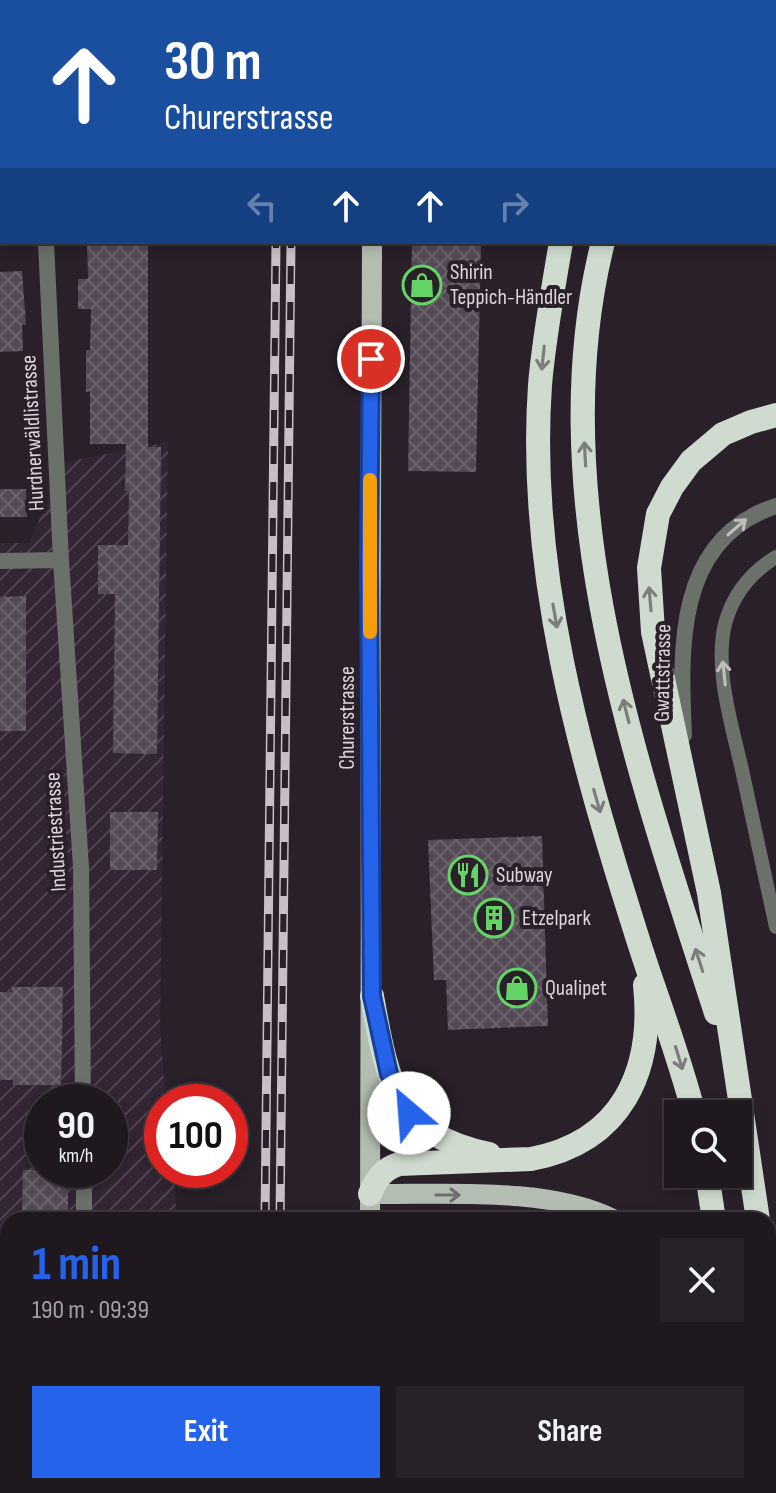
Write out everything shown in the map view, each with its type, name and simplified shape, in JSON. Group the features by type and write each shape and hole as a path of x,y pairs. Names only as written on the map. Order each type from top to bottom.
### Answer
{"highway":[{"path":"563,244 554,280 540,386 539,445 547,571 570,699 635,932 678,1055 690,1100"},
{"path":"603,244 588,328 584,391 586,472 597,574 612,656 644,779 740,1087"},
{"path":"757,1212 709,893 653,632 649,591 654,530 672,487 691,461 710,443 751,422 776,415"},
{"path":"370,1194 381,1174 399,1164 550,1156 572,1147 600,1129 625,1101 640,1067 647,1025 645,987 635,932"},
{"path":"372,996 389,1074 409,1113 438,1137 455,1146 510,1158 531,1159"},
{"path":"709,1188 713,1212"}],"main road":[{"name":"Churerstrasse","path":"370,1212 372,244"},
{"path":"370,1194 494,1195 584,1207 596,1212"}],"street":[{"name":"Hurdnerwäldlistrasse","path":"46,244 61,560"},
{"name":"Gwattstrasse","path":"686,785 682,657 688,605 706,563 720,543 748,518 776,506"},
{"path":"0,561 61,560"},
{"name":"Industriestrasse","path":"61,560 81,867 83,1084"},
{"path":"84,1188 84,1212"}],"lane":[{"path":"776,557 747,579 731,607 725,626 723,668 776,927"}],"shaded area":[{"path":"168,442 160,1029 165,1084 144,1084 144,1188 174,1188 176,1212 0,1212 0,543 29,543 65,462"}],"building":[{"path":"87,244 148,244 148,447 161,447 157,754 113,753 115,594 98,594 98,545 128,545 129,491 125,491 126,444 90,444 86,350 90,350 91,309 78,309 78,279 88,279"},
{"path":"412,244 481,244 476,472 408,471"},
{"path":"22,271 26,325 22,325 23,351 0,352 0,272"},
{"path":"0,489 26,489 27,517 0,517"},
{"path":"26,596 26,731 0,731 0,597"},
{"path":"110,812 158,812 157,870 110,870"},
{"name":"Etzelpark","path":"542,836 548,1026 448,1030 446,980 434,980 428,840"},
{"path":"12,987 63,987 61,1084 13,1085 13,1080 0,1080 0,992 12,992"},
{"path":"23,1170 24,1188 68,1188 68,1212 22,1212"}],"railway":[{"path":"265,1212 276,244"},
{"path":"280,1212 291,244"}],"slow traffic":[{"path":"370,480 370,632"}],"place":[{"name":"Shirin Teppich-Händler","path":"422,285"},
{"name":"Subway","path":"468,875"},
{"name":"Etzelpark","path":"494,918"},
{"name":"Qualipet","path":"517,988"}],"route":[{"path":"371,359 372,996 389,1074 409,1113"}]}
